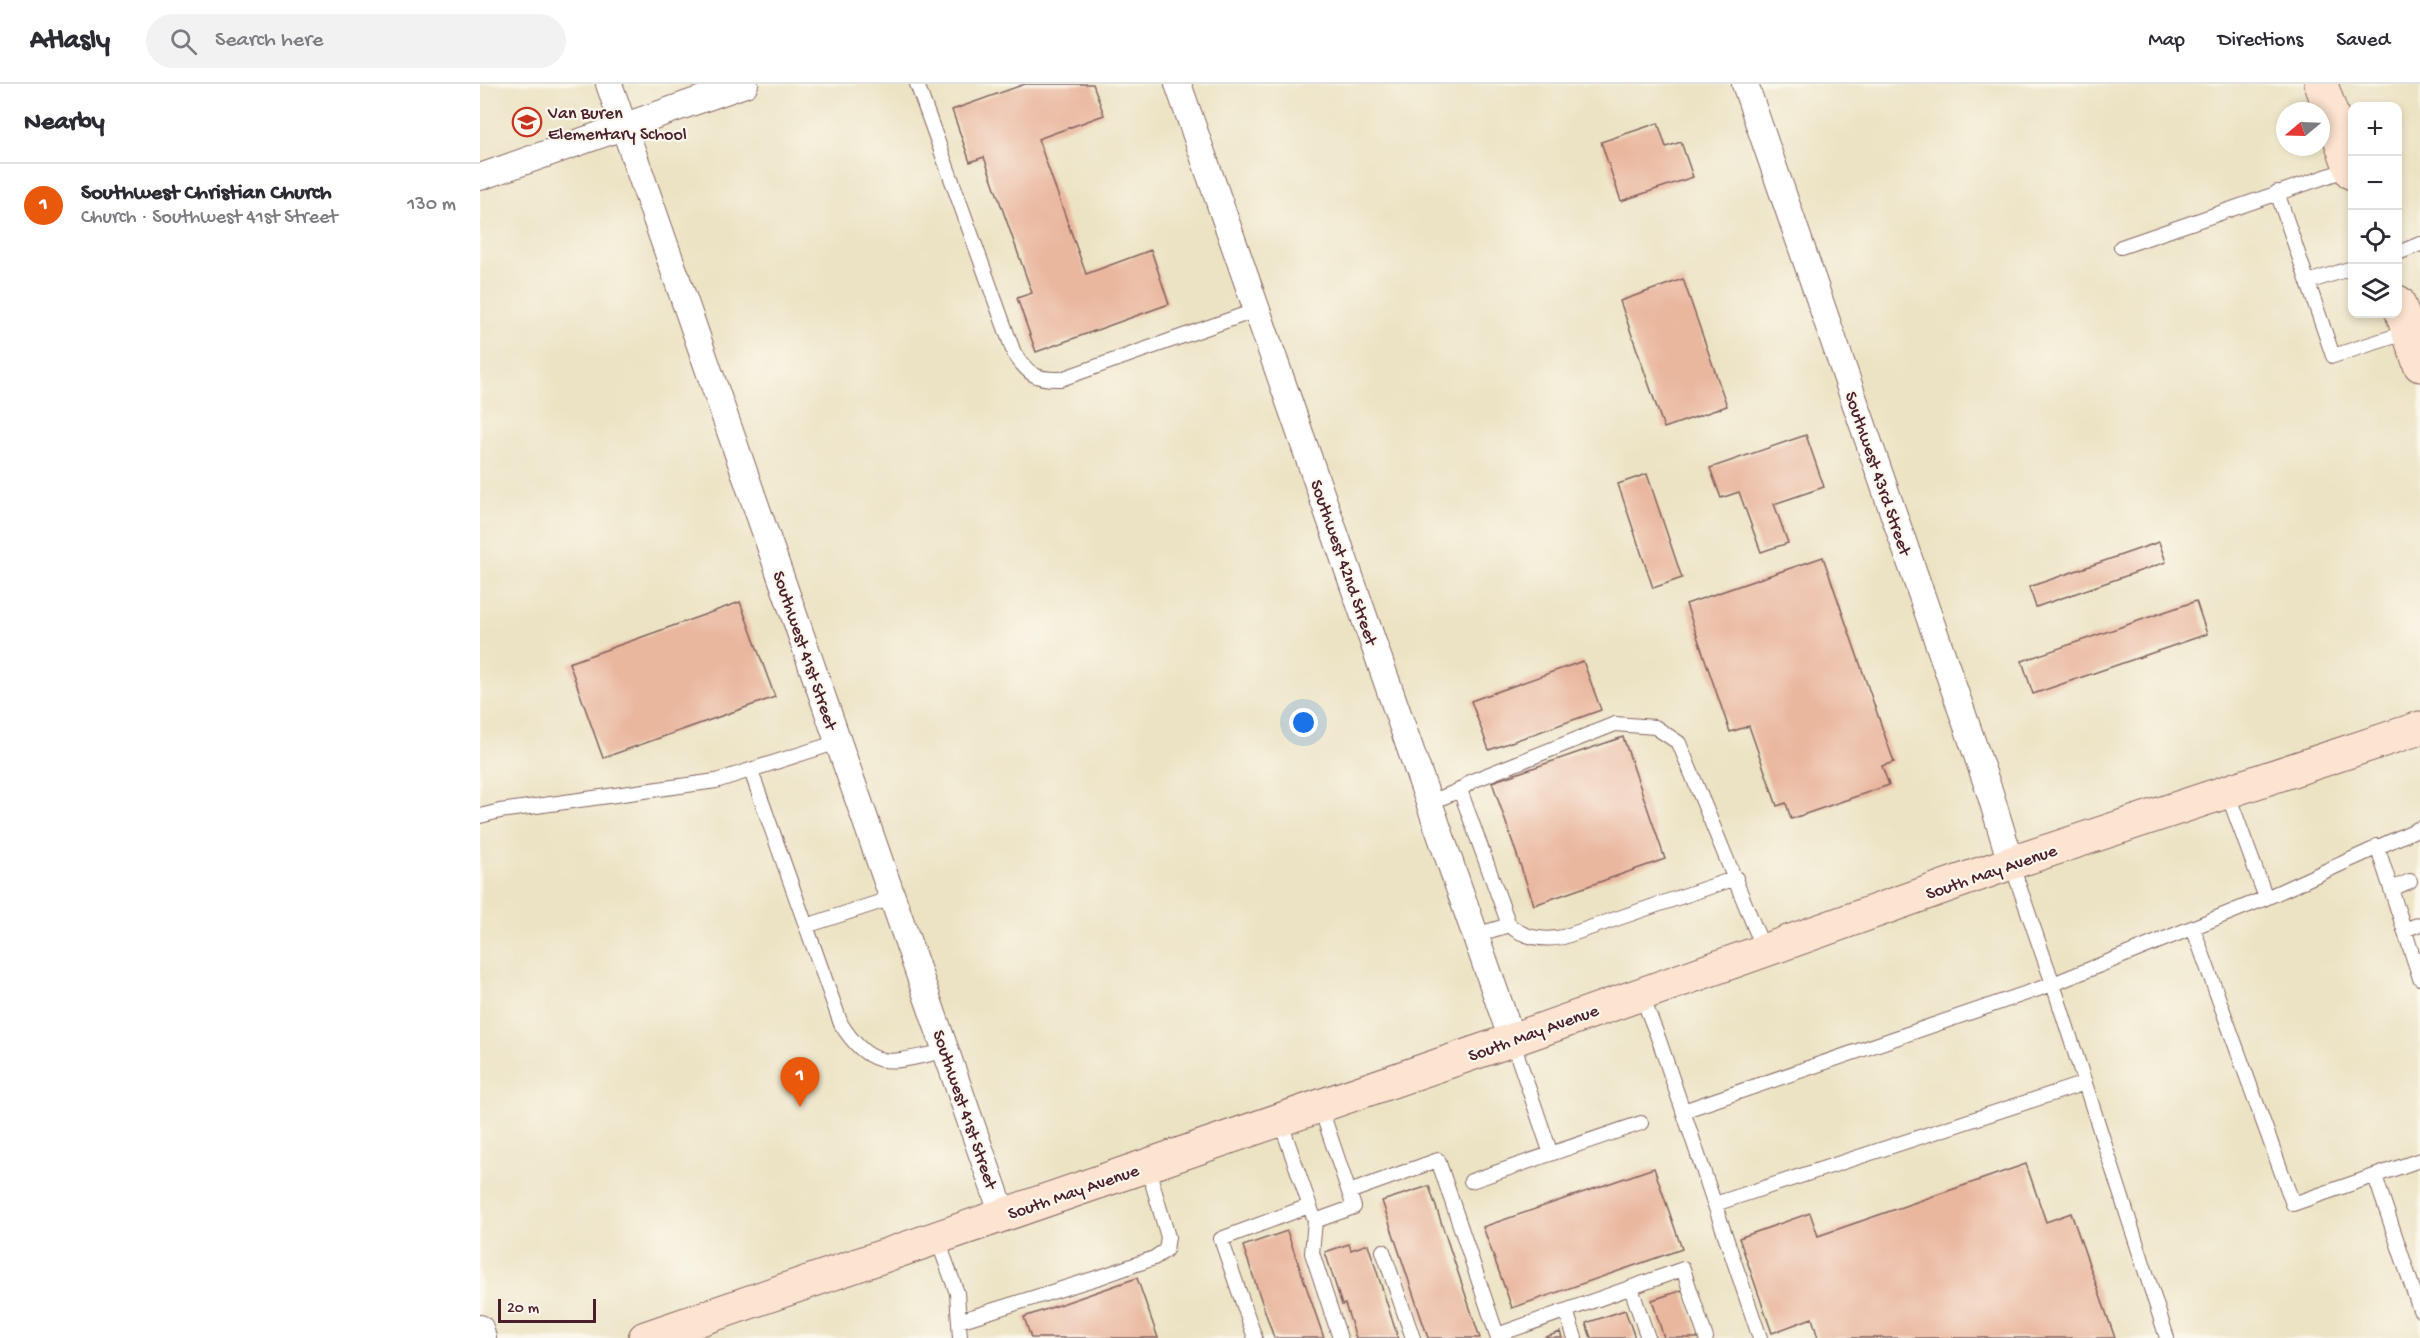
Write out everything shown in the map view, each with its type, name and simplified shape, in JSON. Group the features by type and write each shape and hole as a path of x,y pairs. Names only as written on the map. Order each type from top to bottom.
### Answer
{"main road":[{"path":"2321,84 2348,162"},
{"path":"2402,316 2420,364"},
{"name":"South May Avenue","path":"645,1338 1512,1040 2010,863 2420,728"}],"street":[{"name":"Southwest 41st Street","path":"609,84 1003,1215"},
{"path":"480,177 745,84"},
{"name":"Southwest 42nd Street","path":"1178,84 1512,1040"},
{"name":"Southwest 43rd Street","path":"1745,84 1990,793 2010,863"},
{"path":"480,1328 483,1338"}],"lane":[{"path":"917,84 1014,353 1026,371 1044,379 1061,379 1257,310"},
{"path":"2121,247 2277,192 2348,172"},
{"path":"2277,192 2333,356 2408,332"},
{"path":"2402,250 2420,244"},
{"path":"2308,282 2348,269"},
{"path":"1429,803 1460,790 1472,781 1615,724 1654,727 1679,743 1764,950"},
{"path":"480,816 500,811 716,781 838,742"},
{"path":"751,771 841,1024 851,1040 866,1054 888,1062 946,1051"},
{"path":"1460,790 1509,925 1519,933 1545,940 1563,937 1736,878"},
{"path":"2227,792 2266,898"},
{"path":"1683,1111 2053,984 2266,898 2376,846 2420,828"},
{"path":"2376,846 2419,971"},
{"path":"2010,863 2053,984 2167,1338"},
{"path":"2391,890 2410,882"},
{"path":"806,926 892,898"},
{"path":"2404,930 2420,924"},
{"path":"1476,935 1509,925"},
{"path":"2193,928 2293,1204 2420,1160"},
{"path":"1641,993 1760,1338"},
{"path":"1512,1040 1551,1154"},
{"path":"1715,1204 2085,1083"},
{"path":"1315,1221 1354,1207 1320,1106"},
{"path":"1280,1120 1315,1221 1312,1253 1341,1338"},
{"path":"1471,1181 1641,1123"},
{"path":"1349,1192 1438,1160 1498,1337 1683,1269 1707,1338"},
{"path":"959,1321 1154,1258 1166,1250 1168,1237 1147,1166"},
{"path":"2375,1176 2420,1310"},
{"path":"1256,1338 1221,1239 1310,1206"},
{"path":"937,1238 957,1293 960,1338"},
{"path":"1383,1251 1413,1338"},
{"path":"1631,1288 1648,1338"},
{"path":"1566,1311 1575,1338"}],"building":[{"path":"1025,84 1093,84 1104,115 1038,139 1086,274 1151,250 1169,304 1036,352 1017,298 1032,293 984,157 970,162 952,110"},
{"path":"1658,123 1666,147 1681,142 1693,177 1621,201 1601,142"},
{"path":"1683,279 1727,406 1664,428 1620,301"},
{"path":"1806,435 1824,487 1774,504 1788,543 1761,552 1739,492 1721,498 1710,468"},
{"path":"1647,474 1682,578 1653,588 1618,484"},
{"path":"2159,542 2166,562 2036,607 2029,587"},
{"path":"1823,557 1894,762 1882,766 1889,785 1791,819 1786,803 1777,806 1749,726 1730,732 1686,604"},
{"path":"2196,601 2207,634 2033,694 2022,661"},
{"path":"740,602 775,697 603,758 569,663"},
{"path":"1583,661 1601,710 1489,750 1471,701"},
{"path":"1623,737 1665,859 1534,905 1492,782"},
{"path":"2026,1164 2046,1222 2071,1213 2115,1338 1818,1338 1812,1318 1772,1333 1739,1238 1810,1213 1818,1236"},
{"path":"1654,1168 1682,1249 1512,1308 1483,1227"},
{"path":"1429,1186 1480,1338 1428,1338 1382,1201"},
{"path":"1287,1231 1324,1338 1274,1338 1243,1246"},
{"path":"1349,1244 1351,1250 1368,1244 1398,1338 1356,1338 1345,1304 1342,1305 1325,1252"},
{"path":"1137,1278 1158,1338 1031,1338 1024,1317"},
{"path":"1683,1290 1699,1338 1664,1338 1652,1300"},
{"path":"1625,1310 1635,1338 1591,1338 1586,1323"},
{"path":"1560,1332 1562,1338 1543,1338"}],"place":[{"name":"Van Buren Elementary School","path":"527,122"},
{"name":"Southwest Christian Church","path":"800,1107"}]}
